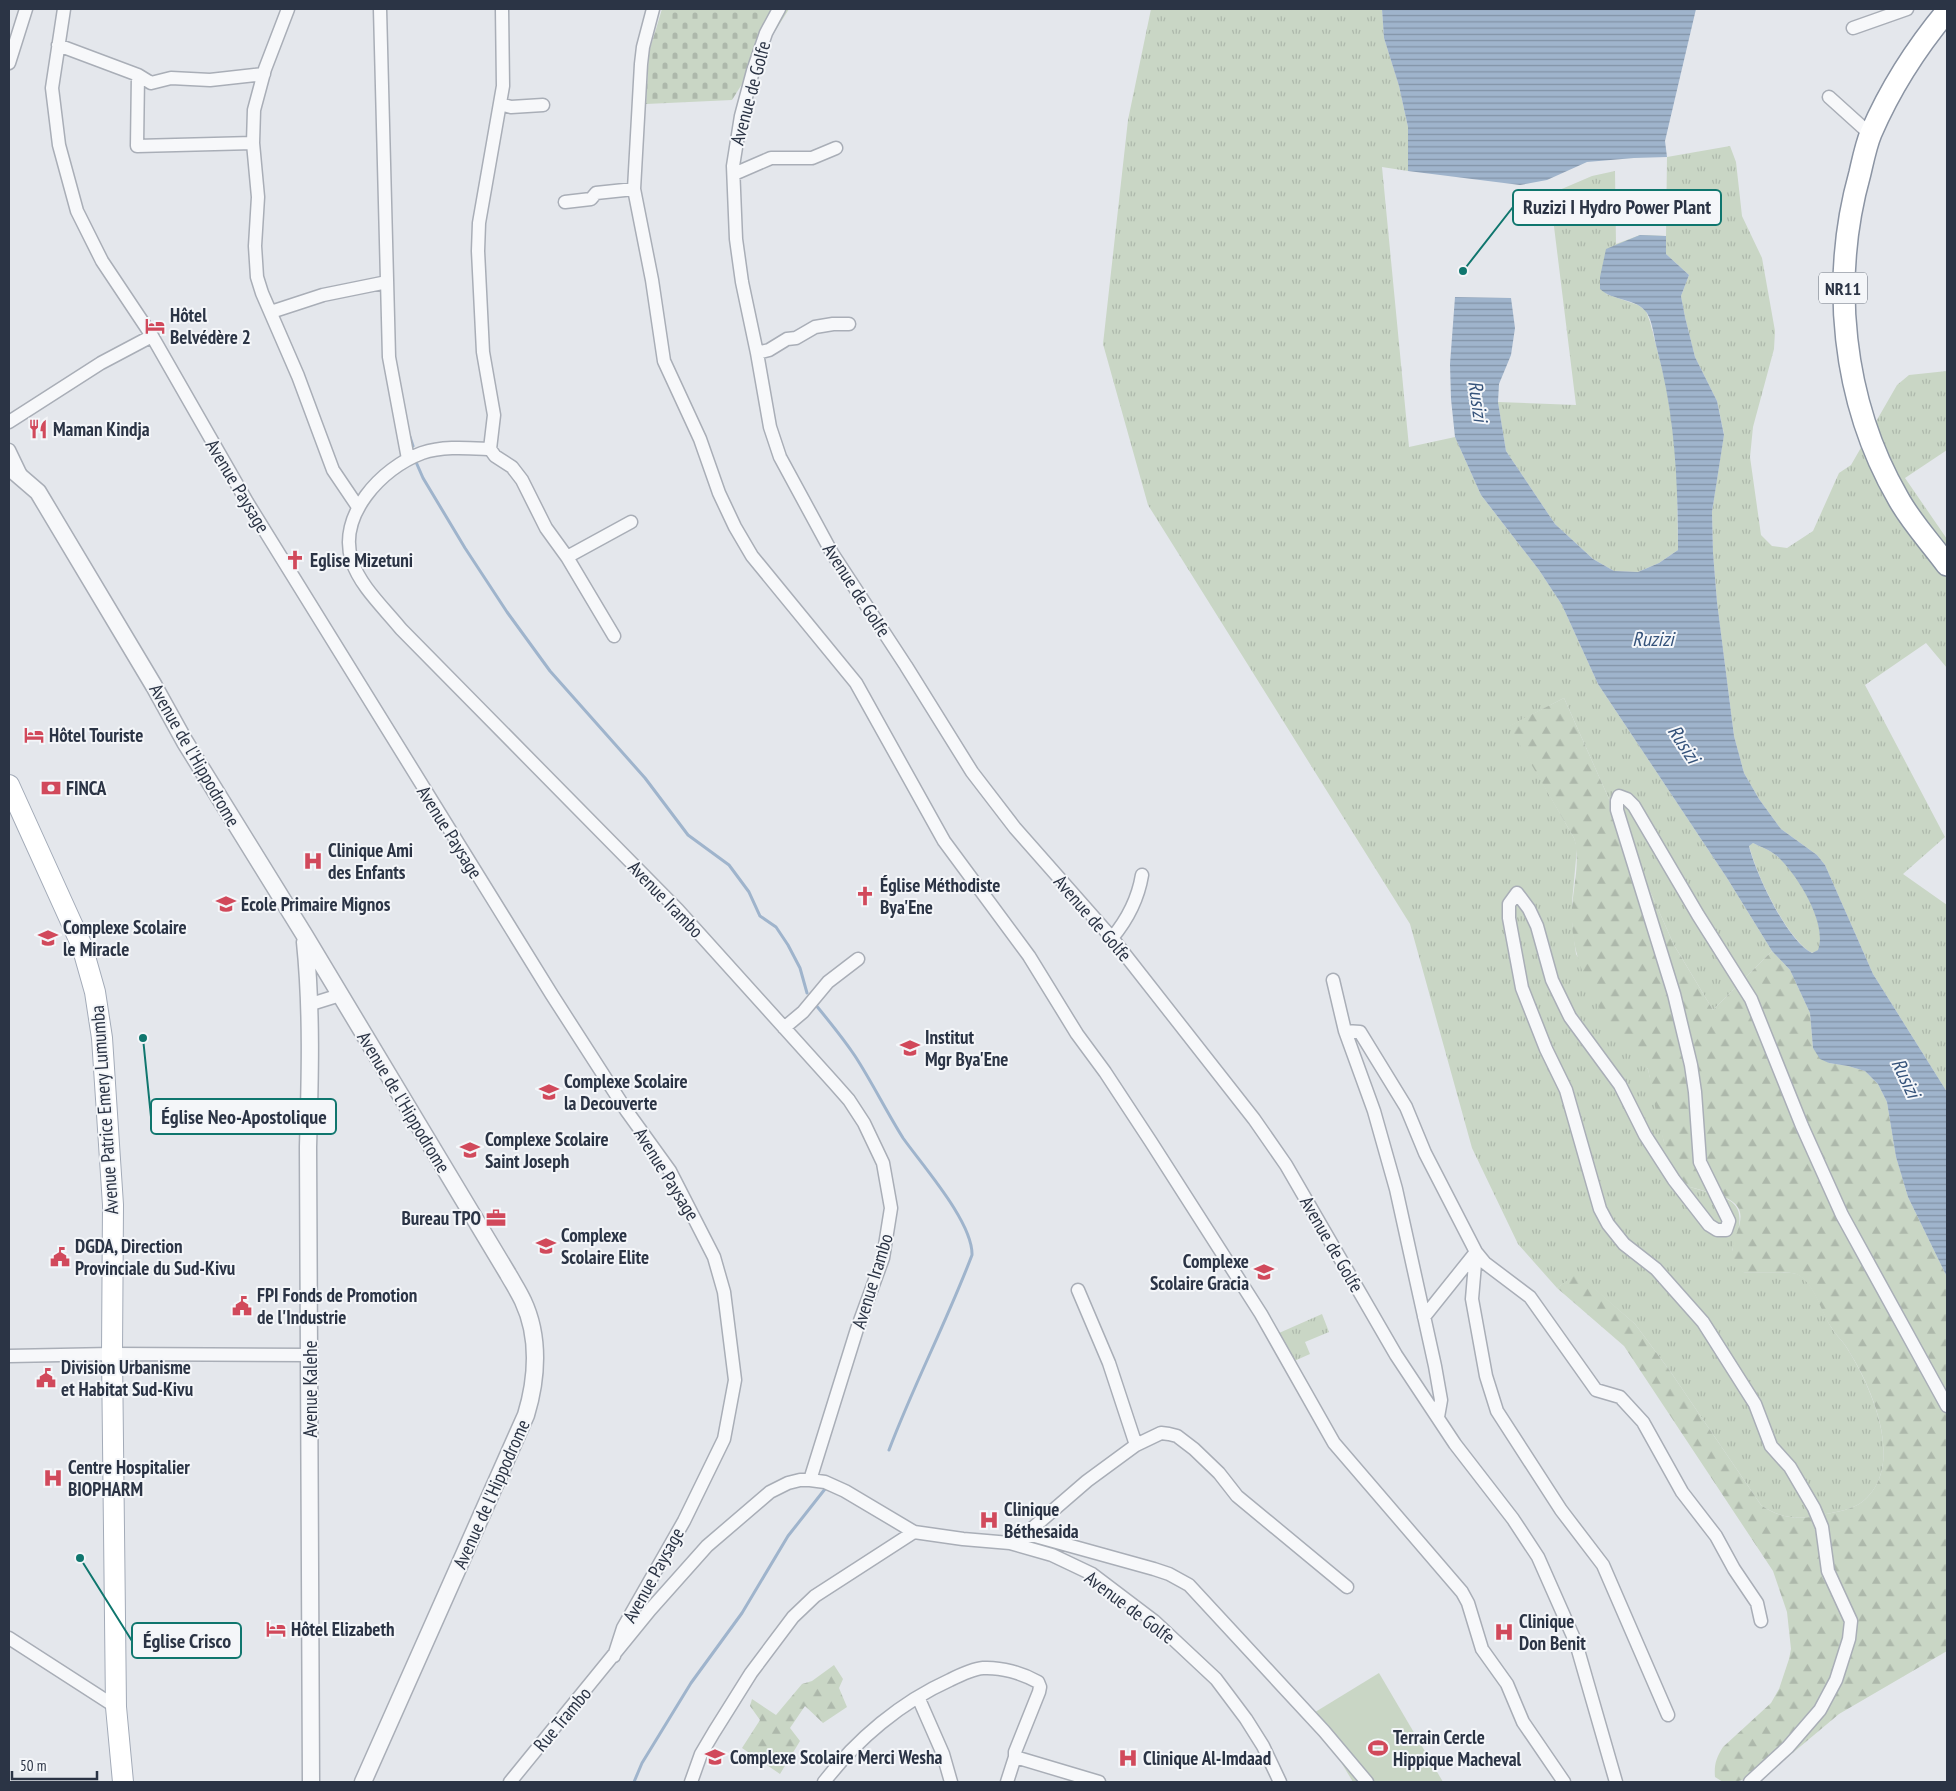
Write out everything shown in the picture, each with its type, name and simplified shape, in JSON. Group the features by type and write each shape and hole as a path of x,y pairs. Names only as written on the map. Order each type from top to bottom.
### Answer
{"highway":[{"name":"NR11","path":"1947,11 1897,83 1870,134 1852,201 1844,257 1843,299 1849,355 1857,400 1876,452 1898,499 1947,565"}],"main road":[{"name":"Avenue Patrice Emery Lumumba","path":"9,785 82,946 95,992 102,1038 113,1205 112,1354 116,1707 123,1782"}],"street":[{"path":"9,62 26,9"},
{"name":"Avenue Paysage","path":"64,9 52,88 58,136 77,211 102,261 152,336 247,502 359,687 552,995 626,1110 670,1171 714,1257 724,1292 735,1380 724,1439 684,1521 623,1628 614,1656"},
{"path":"288,9 264,74 254,110 253,143 258,197 255,246 257,277 262,293 298,376 333,470 358,507"},
{"path":"380,9 389,357 408,459"},
{"path":"502,9 503,86 479,223 478,251 483,352 494,416 490,449 495,456 512,467 522,480 546,528 567,557 614,636"},
{"path":"653,9 643,47 641,64 634,189 652,280 664,361 700,439 719,493 752,556 782,590 856,684 944,841 1029,956 1077,1034 1152,1142 1261,1314 1334,1443 1462,1592 1468,1603 1482,1649 1507,1684 1523,1722 1564,1782"},
{"name":"Avenue de Golfe","path":"779,9 766,34 753,71 741,116 733,166 736,239 742,282 758,353 770,427 780,458 828,546 972,772 998,808 1112,938 1254,1119 1286,1165 1396,1355 1455,1444 1513,1519 1538,1557 1576,1643 1616,1782"},
{"path":"1853,28 1907,9"},
{"path":"58,45 138,75 151,83 171,78 210,80 264,74"},
{"path":"138,75 137,146 253,143"},
{"path":"1829,97 1870,134"},
{"path":"500,104 511,106 543,105"},
{"path":"734,174 771,158 812,158 836,148"},
{"path":"565,202 591,199 596,193 634,189"},
{"path":"271,312 323,295 387,282"},
{"path":"758,353 770,350 787,339 796,338 815,327 849,324"},
{"path":"9,422 101,363 152,336"},
{"name":"Avenue Irambo","path":"490,449 445,448 422,453 393,468 374,486 358,507 350,528 348,545 352,562 361,580 401,629 678,910 849,1100 864,1123 882,1163 891,1200 889,1230 883,1258 857,1329 810,1480"},
{"path":"9,450 15,471"},
{"name":"Avenue de l'Hippodrome","path":"15,471 38,492 154,686 185,742 305,936 524,1303 532,1330 535,1352 535,1377 526,1415 363,1782"},
{"path":"567,557 631,522"},
{"path":"1750,1782 1788,1747 1820,1710 1836,1680 1849,1639 1851,1622 1828,1571 1822,1527 1814,1508 1790,1467 1771,1446 1755,1404 1703,1322 1656,1269 1624,1244 1608,1224 1600,1209 1566,1090 1546,1049 1522,988 1509,918 1510,904 1517,893 1529,908 1537,926 1552,980 1570,1017 1620,1085 1645,1135 1674,1180 1709,1225 1717,1230 1726,1230 1729,1221 1700,1162 1691,1065 1674,994 1617,810 1619,796 1627,799 1634,806 1751,998 1809,1143 1842,1216 1947,1406"},
{"path":"1112,938 1127,918 1136,900 1142,875"},
{"name":"Avenue Kalehe","path":"305,936 308,969 311,1782"},
{"path":"784,1028 803,1012 828,982 858,959"},
{"path":"1333,980 1345,1031 1374,1111 1396,1189 1441,1400 1438,1417"},
{"path":"308,1005 340,995"},
{"path":"1345,1031 1360,1032 1390,1080 1406,1107 1425,1153 1476,1252 1485,1263 1530,1297 1596,1390 1620,1397 1643,1422 1682,1492 1716,1536 1734,1569 1757,1603 1761,1621"},
{"path":"1424,1317 1476,1252"},
{"path":"1476,1252 1472,1299 1486,1376 1497,1411 1561,1510 1602,1565 1668,1715"},
{"path":"1078,1290 1111,1370 1136,1445"},
{"path":"9,1356 112,1354 310,1355"},
{"path":"1010,1544 1024,1536 1088,1481 1136,1445 1161,1433 1177,1436 1184,1440 1219,1473 1237,1496 1347,1586"},
{"path":"691,1782 701,1754 718,1725 751,1673 793,1617 815,1596 914,1532 825,1482 810,1480"},
{"name":"Rue Trambo","path":"510,1782 650,1610 707,1546 770,1492 788,1483 810,1480"},
{"name":"Avenue de Golfe","path":"914,1532 1010,1544 1052,1555 1092,1574 1154,1621 1216,1679 1233,1700 1263,1746 1280,1782"},
{"path":"1024,1536 1035,1536 1154,1569 1169,1574 1189,1585 1324,1732 1367,1782"},
{"path":"9,1638 116,1707"},
{"path":"824,1782 855,1746 878,1726 918,1697 959,1676 982,1668 1003,1669 1029,1677 1038,1682 1040,1688 1015,1752 1007,1782"},
{"path":"918,1697 943,1754 951,1782"},
{"path":"1014,1757 1099,1782"}],"green space":[{"path":"662,9 789,9 732,100 646,104 649,52"},
{"path":"1151,9 1382,9 1384,38 1399,86 1408,127 1408,171 1382,167 1409,447 1455,437 1481,495 1539,570 1562,605 1598,684 1727,878 1772,951 1713,1010 1674,945 1564,698 1510,726 1574,838 1577,848 1572,923 1576,954 1648,1069 1664,1142 1690,1187 1717,1195 1734,1204 1740,1220 1732,1250 1743,1272 1793,1273 1803,1277 1813,1290 1831,1327 1845,1345 1865,1380 1880,1424 1883,1447 1882,1468 1876,1486 1862,1502 1854,1507 1800,1518 1777,1514 1761,1505 1670,1371 1635,1324 1577,1274 1557,1288 1518,1244 1472,1148 1410,924 1148,505 1103,344 1128,120"},
{"path":"1730,146 1736,162 1742,216 1762,258 1775,331 1774,349 1753,427 1750,457 1761,535 1772,546 1787,548 1813,531 1839,473 1851,465 1897,385 1909,375 1947,371 1947,450 1905,478 1947,539 1947,668 1926,643 1865,685 1945,837 1903,874 1947,905 1947,1092 1873,974 1825,865 1817,855 1781,829 1759,799 1744,773 1734,736 1717,602 1713,553 1712,512 1724,434 1717,401 1695,357 1685,317 1681,296 1689,275 1666,254 1606,294 1638,305 1646,311 1650,322 1665,380 1673,428 1677,472 1678,550 1659,563 1638,572 1614,571 1593,559 1555,524 1506,451 1498,402 1576,405 1550,194 1592,176 1615,171 1616,244 1640,235 1666,236 1667,157"},
{"path":"1564,698 1674,945 1713,1010 1772,951 1790,970 1810,1013 1813,1048 1829,1063 1865,1071 1878,1084 1887,1102 1896,1157 1908,1197 1947,1277 1947,1651 1839,1714 1770,1772 1735,1782 1723,1782 1715,1777 1717,1758 1723,1747 1771,1703 1779,1689 1791,1649 1787,1612 1773,1571 1624,1346 1557,1288 1577,1273 1635,1324 1670,1371 1761,1505 1777,1514 1800,1518 1817,1516 1845,1510 1862,1502 1876,1486 1882,1467 1883,1446 1880,1424 1865,1380 1855,1361 1834,1332 1812,1290 1802,1277 1792,1273 1743,1272 1738,1270 1732,1257 1732,1252 1740,1222 1738,1208 1733,1202 1724,1197 1690,1187 1673,1166 1657,1115 1648,1069 1611,1031 1585,978 1573,934 1572,912 1577,859 1574,838 1509,726"},
{"path":"1753,843 1777,856 1794,874 1802,886 1819,926 1819,950 1812,953 1802,946 1773,904 1752,857 1749,845"},
{"path":"1322,1314 1329,1332 1305,1342 1310,1354 1292,1362 1279,1333"},
{"path":"834,1665 843,1679 839,1688 847,1707 823,1723 805,1706 790,1728 800,1741 780,1774 742,1748 760,1720 750,1706 752,1699 776,1715 802,1684 812,1681"},
{"name":"Terrain Cercle Hippique Macheval","path":"1379,1673 1443,1782 1353,1782 1312,1714"}],"water":[{"path":"1382,9 1696,9 1665,141 1667,157 1587,162 1547,180 1520,185 1408,171 1408,127 1399,86 1384,38"},
{"name":"Ruzizi","path":"1640,235 1666,236 1666,254 1689,275 1681,296 1685,317 1695,357 1717,401 1724,435 1712,512 1713,553 1717,602 1734,736 1744,773 1759,799 1781,829 1817,855 1825,865 1873,974 1947,1092 1947,1277 1908,1197 1896,1157 1887,1102 1878,1084 1865,1071 1829,1063 1820,1059 1813,1048 1810,1013 1790,970 1772,951 1727,878 1598,684 1562,605 1539,570 1481,495 1455,437 1450,364 1455,297 1511,298 1515,328 1511,355 1499,384 1498,402 1506,451 1555,524 1593,559 1614,571 1638,572 1659,563 1678,550 1676,474 1672,424 1652,326 1643,308 1611,296 1600,289 1600,277 1606,249","holes":["1753,843 1768,850 1785,864 1809,900 1819,926 1820,939 1818,950 1812,953 1802,946 1792,935 1773,905 1752,858 1749,846"]}],"waterway":[{"path":"410,437 413,446"},
{"path":"416,462 423,478 465,548 507,612 550,671 645,778 688,835 729,865 749,892 760,916 776,927 788,945 800,968 807,993"},
{"path":"815,1004 855,1056 903,1138 945,1194 956,1211 970,1242 972,1255 889,1450"},
{"path":"634,1782 642,1763 691,1683 742,1613 788,1536 825,1489"}],"place":[{"name":"Ruzizi I Hydro Power Plant","path":"1463,271"},
{"name":"Hôtel Belvédère 2","path":"155,326"},
{"name":"Maman Kindja","path":"38,429"},
{"name":"Eglise Mizetuni","path":"295,560"},
{"name":"Hôtel Touriste","path":"34,735"},
{"name":"FINCA","path":"51,788"},
{"name":"Clinique Ami des Enfants","path":"313,861"},
{"name":"Église Méthodiste Bya'Ene","path":"865,896"},
{"name":"Ecole Primaire Mignos","path":"226,904"},
{"name":"Complexe Scolaire le Miracle","path":"48,938"},
{"name":"Église Neo-Apostolique","path":"143,1038"},
{"name":"Institut Mgr Bya'Ene","path":"910,1048"},
{"name":"Complexe Scolaire la Decouverte","path":"549,1092"},
{"name":"Complexe Scolaire Saint Joseph","path":"470,1150"},
{"name":"Bureau TPO","path":"496,1218"},
{"name":"Complexe Scolaire Elite","path":"546,1246"},
{"name":"DGDA, Direction Provinciale du Sud-Kivu","path":"60,1257"},
{"name":"Complexe Scolaire Gracia","path":"1264,1272"},
{"name":"FPI Fonds de Promotion de l'Industrie","path":"242,1306"},
{"name":"Division Urbanisme et Habitat Sud-Kivu","path":"46,1378"},
{"name":"Centre Hospitalier BIOPHARM","path":"53,1478"},
{"name":"Clinique Béthesaida","path":"989,1520"},
{"name":"Église Crisco","path":"80,1558"},
{"name":"Hôtel Elizabeth","path":"276,1629"},
{"name":"Clinique Don Benit","path":"1504,1632"},
{"name":"Terrain Cercle Hippique Macheval","path":"1378,1748"},
{"name":"Complexe Scolaire Merci Wesha","path":"715,1757"},
{"name":"Clinique Al-Imdaad","path":"1128,1758"}],"water label":[{"name":"Rusizi","path":"1478,401"},
{"name":"Rusizi","path":"1684,744"},
{"name":"Rusizi","path":"1906,1078"}]}
